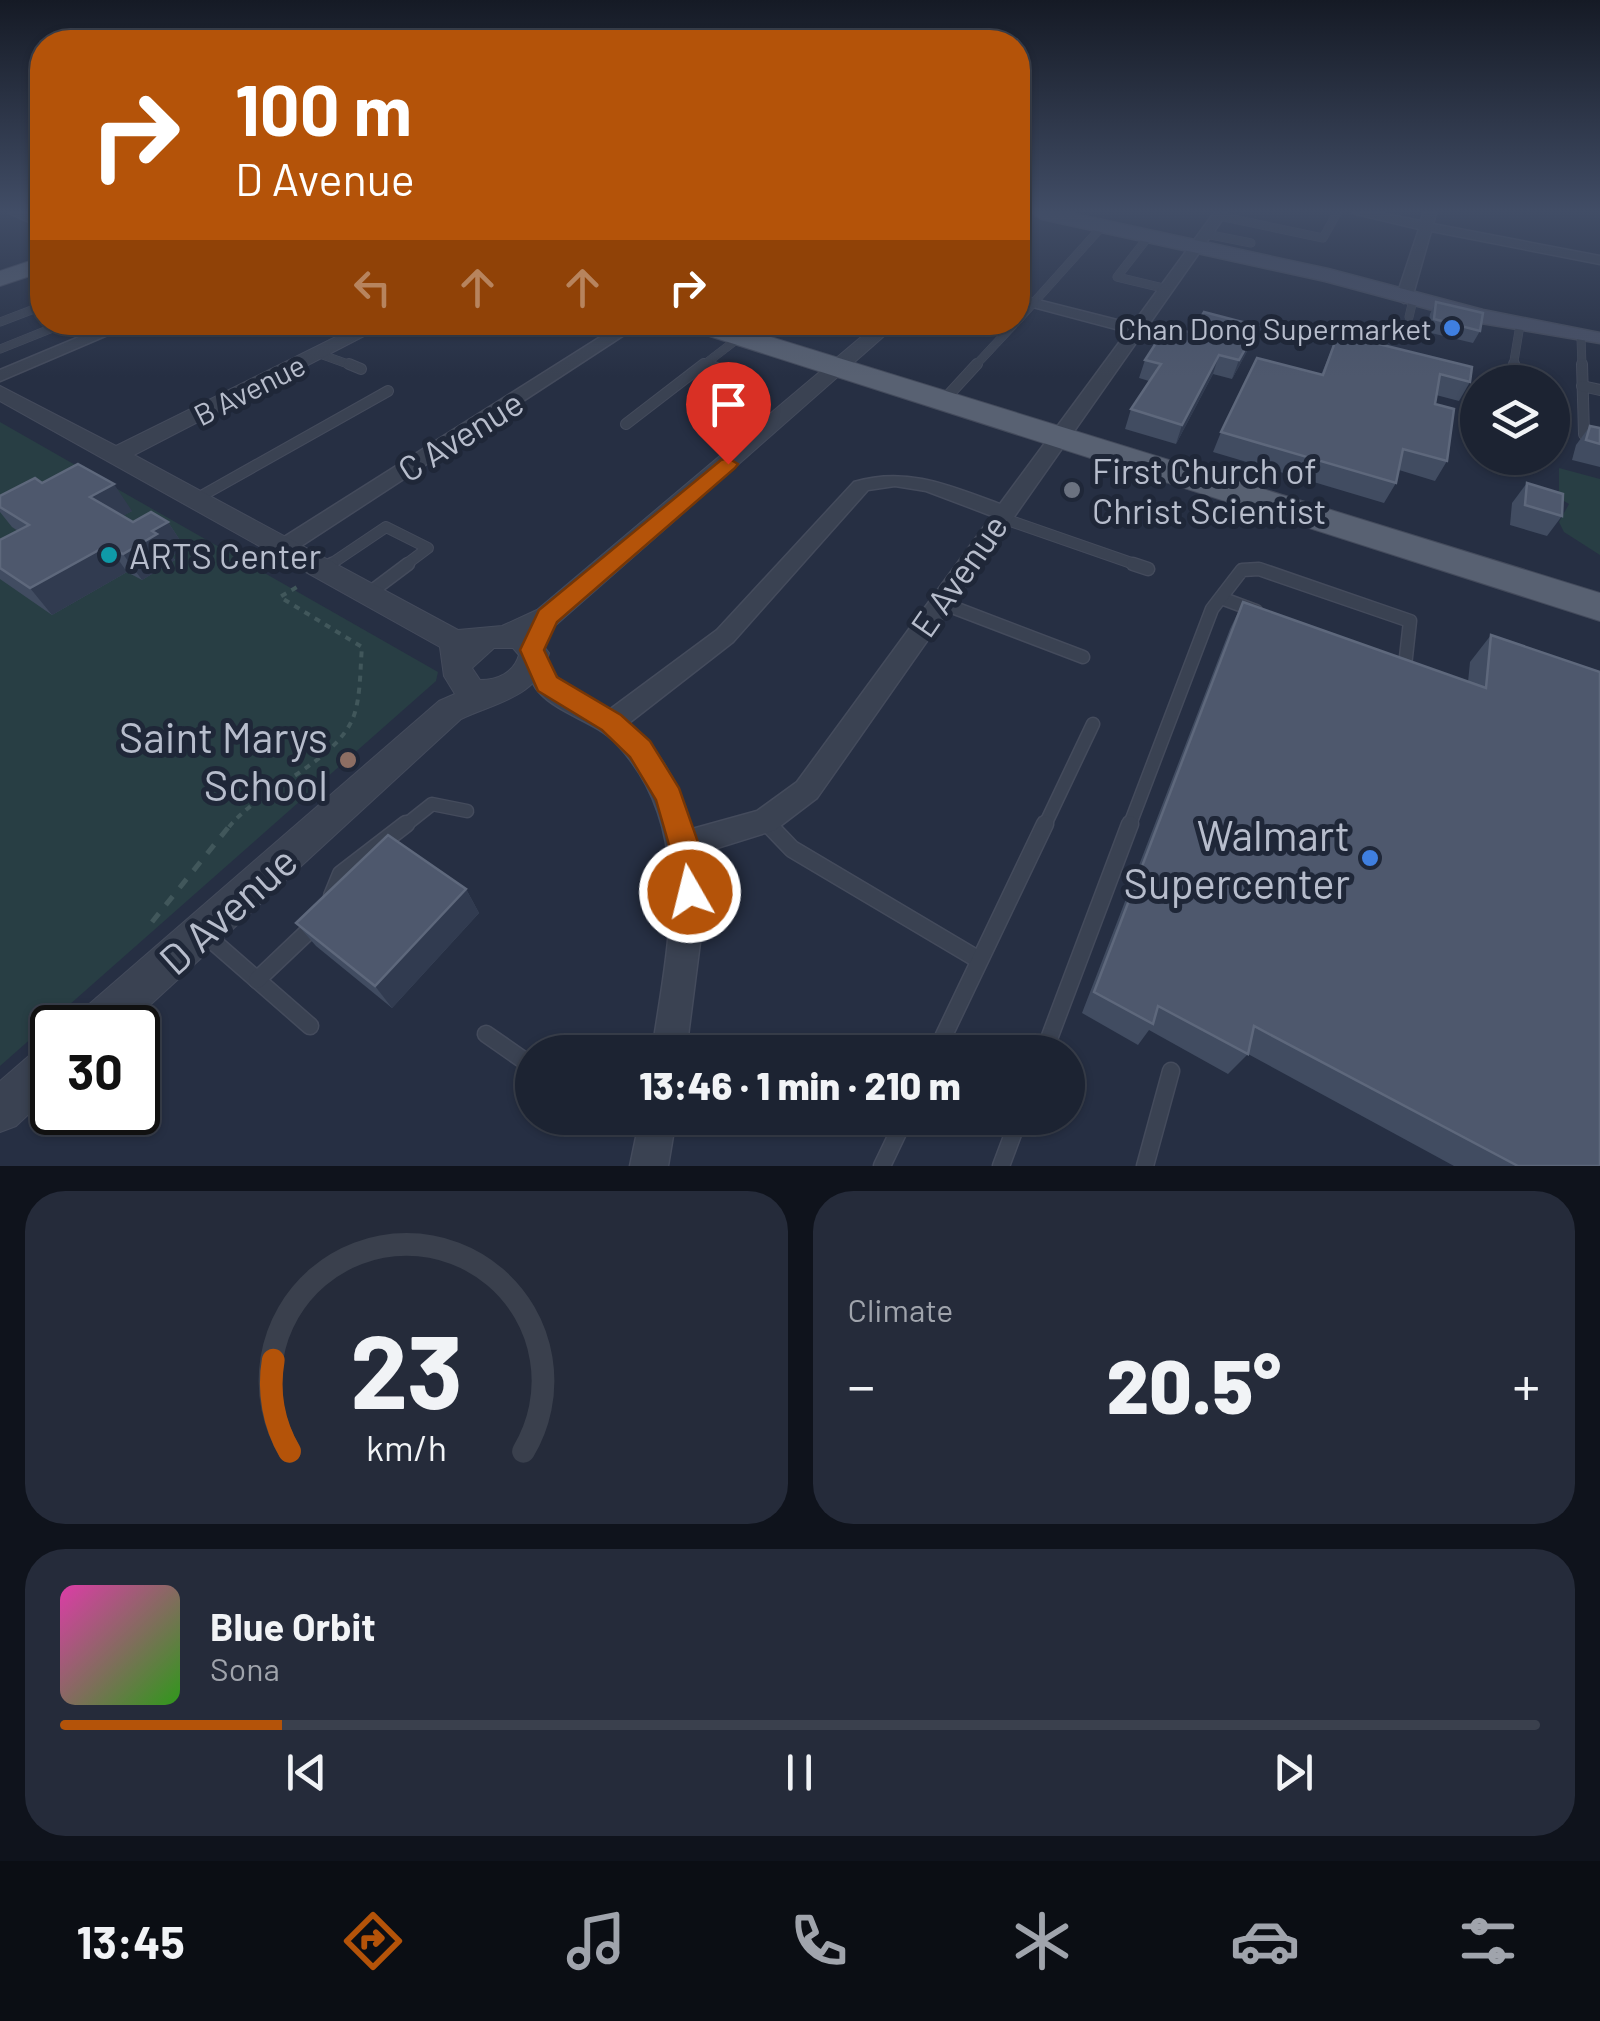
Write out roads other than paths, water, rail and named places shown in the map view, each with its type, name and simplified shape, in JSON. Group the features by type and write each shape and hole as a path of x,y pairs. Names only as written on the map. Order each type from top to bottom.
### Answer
{"main road":[{"path":"1288,267 1352,284 1409,305 1500,314 1591,338"},
{"path":"0,280 30,269"},
{"path":"1455,308 1591,338"},
{"path":"734,335 1600,607"}],"street":[{"name":"E Avenue","path":"684,845 765,822 806,790 1182,267"},
{"path":"1409,305 1417,267"},
{"path":"1030,302 1139,330"},
{"path":"0,376 99,335"},
{"name":"B Avenue","path":"116,456 357,335"},
{"name":"C Avenue","path":"284,547 616,335"},
{"path":"526,657 547,616 877,335"},
{"path":"0,392 368,594 455,668 469,649 526,657 612,722 640,749 669,797 684,845 690,892 671,1035"},
{"path":"612,722 725,636 861,486 877,479 897,478 1001,514"},
{"name":"D Avenue","path":"120,1005 202,932 455,668 501,689 530,671 526,657"},
{"path":"0,1110 30,1083"},
{"path":"649,1166 655,1135"}],"lane":[{"path":"1030,297 1061,267"},
{"path":"1124,267 1117,277 1167,289"},
{"path":"0,322 30,311"},
{"path":"0,312 12,318"},
{"path":"1514,365 1520,325"},
{"path":"0,348 34,335"},
{"path":"943,400 1003,335"},
{"path":"626,424 740,337"},
{"path":"1591,338 1582,386 1584,434 1600,437"},
{"path":"320,354 362,368"},
{"path":"706,364 724,371"},
{"path":"1582,386 1600,390"},
{"path":"196,499 388,391"},
{"path":"1001,514 1148,569"},
{"path":"324,570 386,527 428,548 368,594"},
{"path":"1050,1035 1212,609 1242,570 1259,570 1410,621 1404,666 1386,660"},
{"path":"1221,598 1276,618"},
{"path":"938,602 1082,656"},
{"path":"944,1035 1093,724"},
{"path":"257,980 323,918 341,874 432,804 468,811"},
{"path":"765,822 792,849 979,960"},
{"path":"202,932 310,1026"},
{"path":"486,1034 515,1054"},
{"path":"1144,1166 1171,1071"},
{"path":"882,1166 897,1135"},
{"path":"1001,1166 1013,1135"}],"place":[{"name":"Chan Dong Supermarket","path":"1452,328"},
{"name":"First Church of Christ Scientist","path":"1072,490"},
{"name":"ARTS Center","path":"109,555"},
{"name":"Saint Marys School","path":"348,760"},
{"name":"Walmart Supercenter","path":"1370,858"}]}
